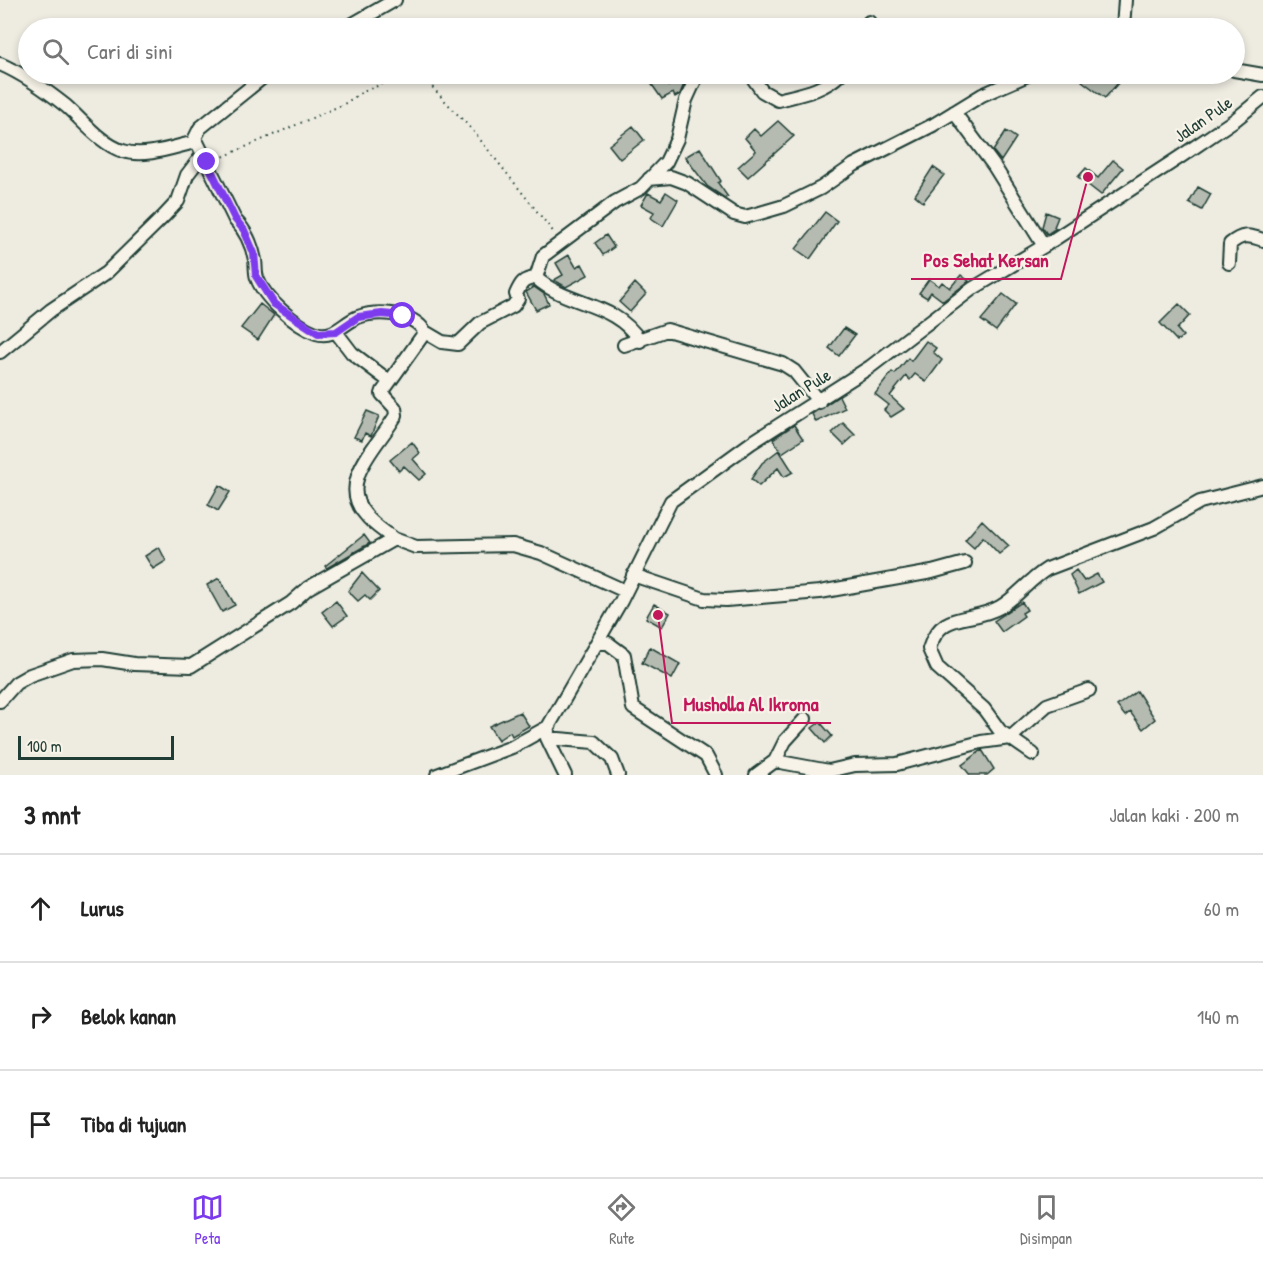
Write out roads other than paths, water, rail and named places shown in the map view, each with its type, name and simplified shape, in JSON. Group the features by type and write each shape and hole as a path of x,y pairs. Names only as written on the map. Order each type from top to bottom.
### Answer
{"street":[{"path":"364,18 395,0"},
{"path":"1124,18 1125,0"},
{"path":"0,64 18,72"},
{"path":"1245,72 1263,75"},
{"path":"34,84 63,104 112,146 124,152 154,151 195,142"},
{"path":"195,142 200,128 255,84"},
{"path":"536,278 543,256 649,179 666,162 677,139 686,100 693,84"},
{"path":"757,84 762,91 778,100 829,84"},
{"path":"649,179 671,177 687,183 721,208 745,217 784,206 821,188 854,165 982,95 1007,84"},
{"name":"Jalan Pule","path":"548,733 671,501 752,443 819,402 915,335 972,289 1044,246 1236,119 1263,97"},
{"path":"954,112 994,166 1044,246"},
{"path":"195,142 235,219 244,230 254,253 256,276 268,297 318,333 336,332 358,317 382,314 409,318 422,326 425,332 442,342 458,344 480,323 513,306 518,299 516,294 519,285 524,280 536,278 558,294 618,317 640,341"},
{"path":"0,352 51,310 106,273 178,201 187,175 205,158"},
{"path":"1229,263 1230,244 1239,236 1245,235 1263,240"},
{"path":"624,345 667,330 783,364 794,371 819,402"},
{"path":"336,332 352,353 389,381"},
{"path":"425,332 382,394 394,408 396,415 375,449 363,462 356,488 357,501 365,514 394,538 416,548 513,545 541,553 624,591"},
{"path":"1033,754 1000,731 973,698 937,667 929,649 936,630 945,623 982,615 1001,606 1032,578 1047,569 1154,528 1200,502 1263,486"},
{"path":"0,701 16,682 73,660 102,659 134,664 191,666 291,603 309,588 394,538"},
{"path":"633,575 704,599 726,600 820,592 932,572 965,563"},
{"path":"597,643 608,643 624,655 633,708 706,756 716,775"},
{"path":"775,761 829,771 855,765 897,764 981,742 1010,738 1047,705 1089,690"},
{"path":"756,775 775,761 785,741 805,719"},
{"path":"437,775 548,733 594,742 612,759 618,775"},
{"path":"548,733 565,775"}],"place":[{"name":"Pos Sehat Kersan","path":"1088,177"},
{"name":"Musholla Al Ikroma","path":"658,615"}]}
